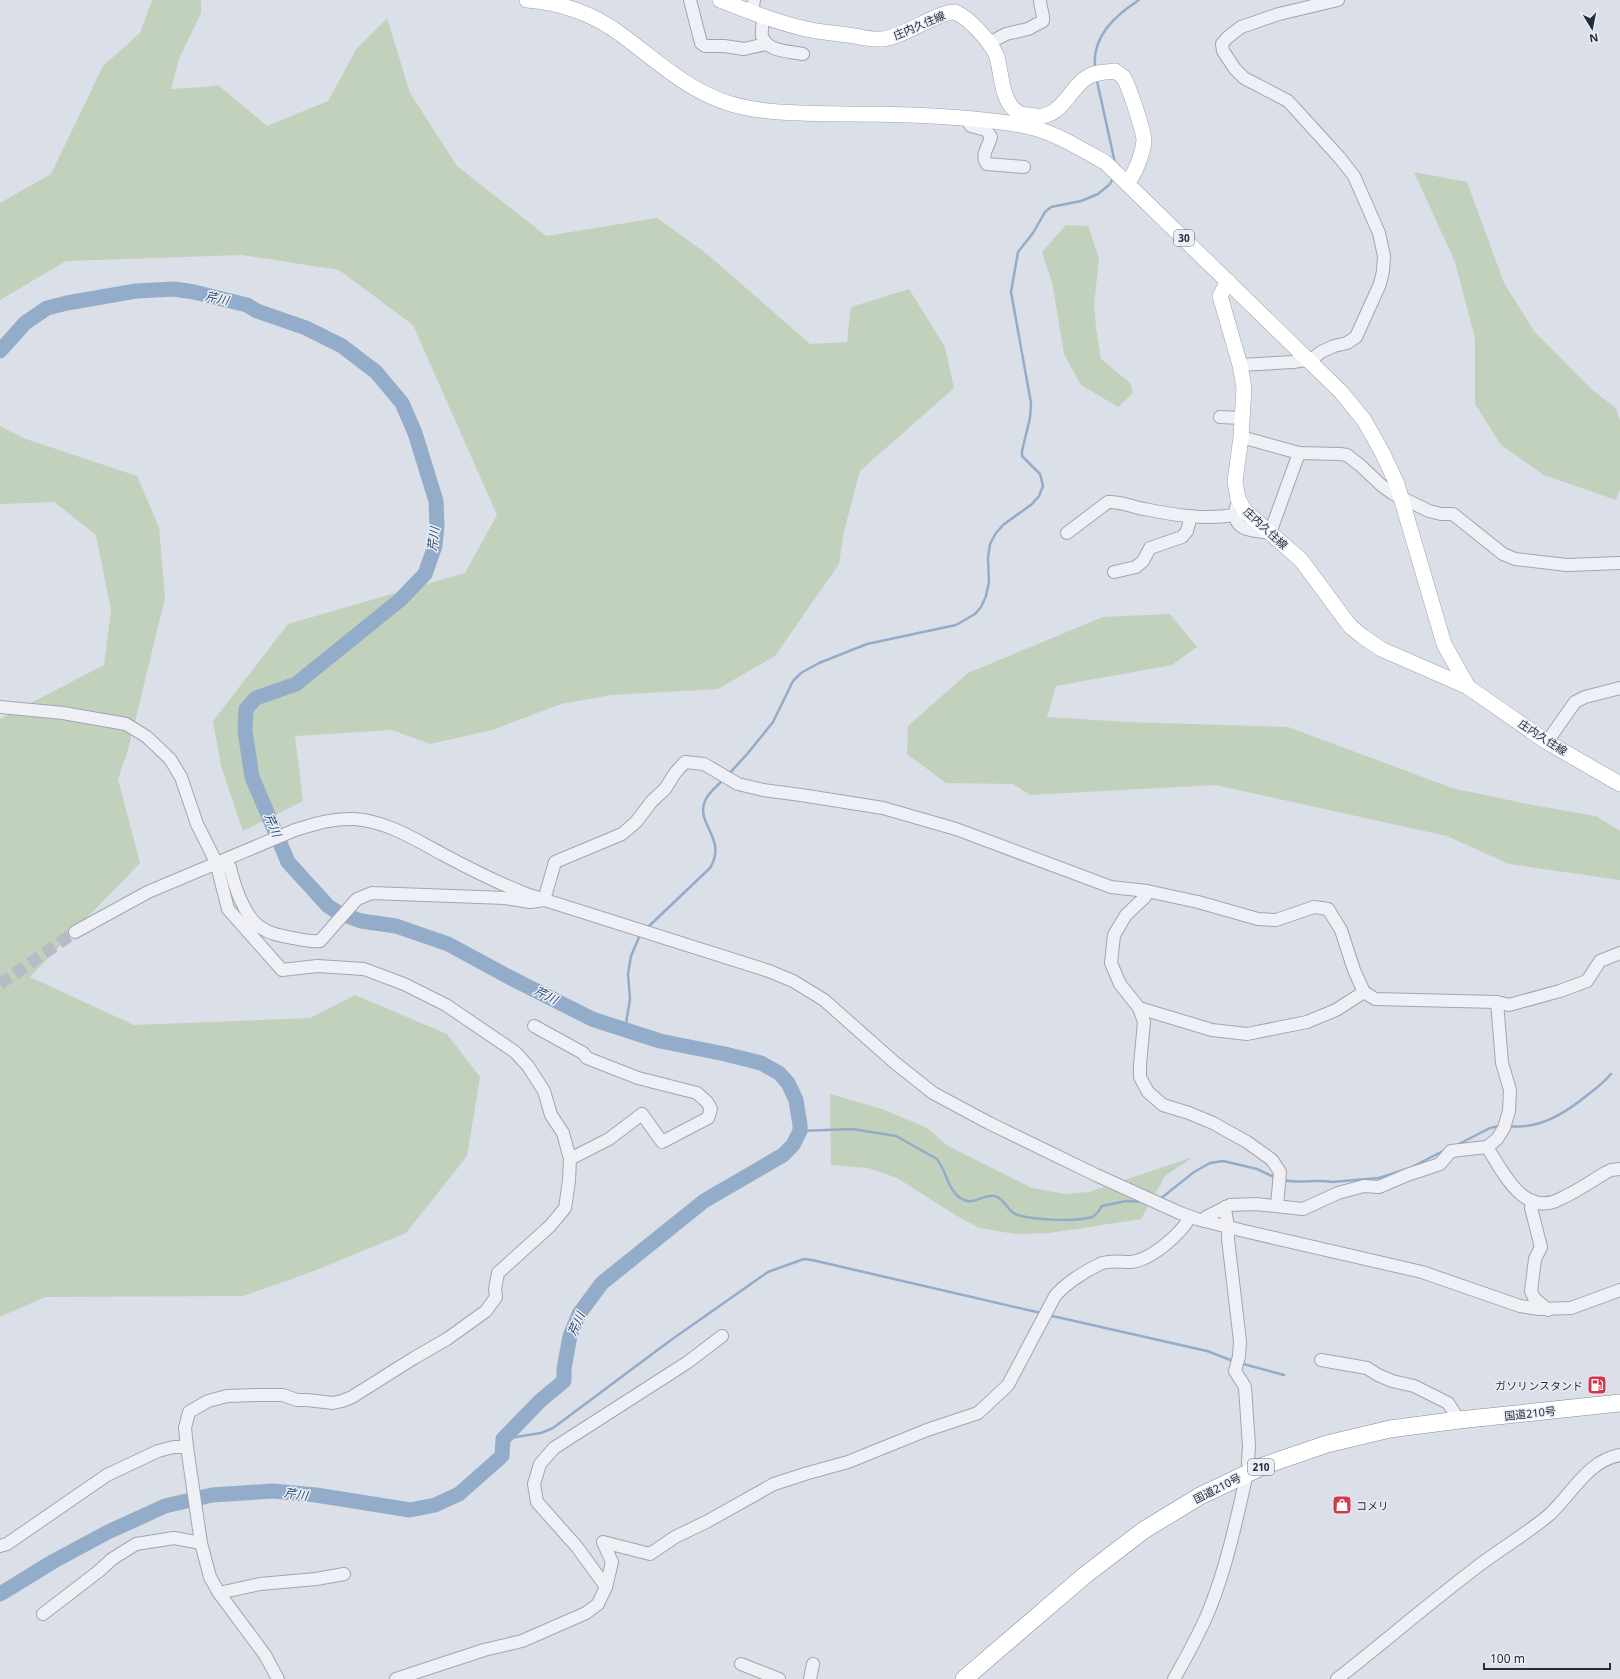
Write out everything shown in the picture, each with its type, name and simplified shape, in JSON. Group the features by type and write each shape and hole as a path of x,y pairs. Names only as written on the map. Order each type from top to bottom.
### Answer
{"highway":[{"name":"国道210号","path":"964,1679 1084,1576 1128,1542 1174,1511 1200,1496 1249,1472 1289,1456 1349,1438 1390,1429 1620,1403"}],"main road":[{"name":"庄内久住線","path":"527,0 568,3 619,33 676,77 703,93 731,104 765,110 808,114 874,114 966,119 1034,128 1075,145 1106,164 1341,392 1364,420 1382,452 1397,484 1444,644 1468,688"},
{"name":"庄内久住線","path":"720,0 756,10 806,29 881,39 901,35 946,12 956,12 975,27 989,43 996,56 1006,98 1014,109"},
{"path":"1014,109 1021,114 1038,116 1050,115 1060,108 1085,78 1093,74 1115,71 1123,78 1142,126 1144,140 1142,151 1132,178 1127,183"},
{"name":"庄内久住線","path":"1228,282 1220,296 1240,365 1244,388 1241,437 1235,481 1238,499 1245,511 1301,560 1350,626 1362,636 1381,649 1468,688 1547,742 1620,784"}],"street":[{"path":"690,0 701,42 705,46 724,46 744,49 766,44"},
{"path":"989,43 1006,34 1028,29 1043,21 1044,17 1040,6 1040,0"},
{"path":"1240,365 1308,360 1334,346 1347,343 1356,337 1380,284 1383,272 1384,256 1379,233 1354,176 1339,157 1288,101 1244,78 1235,69 1227,58 1222,44 1241,27 1279,14 1338,0"},
{"path":"756,10 766,44 771,48 803,54"},
{"path":"1008,124 1014,109"},
{"path":"966,119 971,126 986,130 991,137 990,145 984,152 984,160 987,164 1024,167"},
{"path":"1220,417 1242,418"},
{"path":"1241,437 1299,453 1347,455 1361,466 1380,486 1429,511 1441,514 1453,514 1503,554 1515,559 1567,565 1620,563"},
{"path":"1238,499 1234,515 1237,523 1244,529 1270,533 1299,453"},
{"path":"1067,533 1108,502 1116,502 1144,509 1192,516 1219,518 1234,515"},
{"path":"1114,572 1136,567 1143,561 1150,548 1182,537 1187,531 1192,516"},
{"path":"1547,742 1575,702 1585,697 1620,688"},
{"path":"0,707 63,713 126,724 147,737 170,759 181,777 197,824 222,860 230,867 235,887 252,918 260,927 278,936 312,942 320,941 357,898 372,893 505,898 530,902 544,900"},
{"path":"544,900 555,862 622,834 636,822 652,801 665,789 674,773 685,762 704,764 738,784 763,790 883,808 956,829 1111,887 1198,902 1258,919 1276,920 1314,907 1328,909 1341,930 1354,970 1364,992 1375,999 1497,1002 1509,1005 1560,991 1587,981 1600,962 1620,953"},
{"path":"75,932 148,892 295,830 338,819 372,822 392,828 497,882 544,900 783,977 813,992 843,1015 894,1062 933,1093 989,1123 1096,1176 1185,1215 1204,1221 1422,1272 1520,1306 1548,1310 1571,1308 1620,1290"},
{"path":"222,860 228,909 282,970 316,966 364,969 404,984 446,1005 515,1052 528,1066 544,1091 551,1115 563,1132 570,1159 569,1181 565,1208 550,1226 498,1273 495,1289 496,1297 486,1311 447,1339 352,1397 342,1401 333,1403 256,1394 227,1396 208,1401 189,1412 185,1428 187,1448 201,1538 210,1577 219,1592 265,1655 278,1679"},
{"path":"1147,892 1126,915 1114,935 1111,963 1120,984 1140,1008 1144,1022 1140,1077 1148,1092 1164,1105 1189,1113 1232,1134 1272,1160 1280,1172 1277,1206"},
{"path":"1140,1008 1212,1030 1246,1034 1307,1022 1336,1010 1364,992"},
{"path":"1204,1221 1206,1217 1225,1207 1237,1204 1304,1209 1338,1193 1364,1186 1379,1188 1407,1175 1440,1164 1452,1151 1487,1147 1498,1138 1504,1128 1509,1111 1510,1090 1502,1063 1497,1002"},
{"path":"534,1026 583,1053 587,1058 638,1078 697,1093 707,1102 711,1109 708,1118 662,1142 642,1114 609,1139 570,1159"},
{"path":"1487,1147 1505,1176 1518,1192 1532,1203 1548,1203 1560,1200 1605,1173 1611,1170 1620,1169"},
{"path":"1532,1203 1531,1208 1541,1247 1535,1259 1531,1291 1534,1298 1548,1310"},
{"path":"1174,1679 1202,1626 1216,1592 1249,1472 1249,1446 1245,1386 1235,1371 1239,1356 1240,1342 1228,1239 1229,1227 1226,1220 1225,1207"},
{"path":"396,1679 484,1650 522,1641 586,1613 598,1604 606,1587 612,1562 603,1542 650,1554 676,1537 774,1484 848,1462 927,1430 978,1413 1008,1384 1055,1296 1063,1286 1100,1264 1112,1261 1131,1262 1142,1260 1183,1229 1185,1215"},
{"path":"606,1587 577,1547 536,1502 534,1484 540,1464 554,1448 688,1362 722,1336"},
{"path":"1321,1360 1367,1368 1378,1375 1414,1386 1448,1403 1459,1420"},
{"path":"0,1546 7,1544 107,1475 158,1451 174,1447 187,1448"},
{"path":"1337,1679 1471,1571 1550,1514 1590,1470 1606,1460 1620,1455"},
{"path":"42,1614 99,1571 112,1559 136,1544 174,1538 201,1538"},
{"path":"219,1592 260,1584 316,1579 344,1574"},
{"path":"741,1664 779,1679"},
{"path":"810,1679 813,1664"}],"green space":[{"path":"152,0 201,0 201,13 179,59 171,89 218,85 267,126 328,101 357,48 387,18 410,93 457,166 546,236 657,218 707,254 810,344 847,342 851,307 909,289 945,347 954,388 860,471 844,531 839,564 775,656 718,689 611,695 561,704 492,730 430,744 392,730 295,736 303,801 243,831 221,766 213,721 288,624 465,573 497,515 413,325 339,270 242,255 66,261 0,300 0,203 51,174 103,66 140,33"},
{"path":"1414,172 1467,182 1504,283 1534,331 1591,389 1616,408 1620,421 1620,489 1616,500 1544,475 1501,445 1475,404 1475,338 1455,262"},
{"path":"1066,225 1088,226 1099,259 1094,305 1101,359 1130,383 1133,393 1118,407 1081,385 1064,354 1052,282 1042,252"},
{"path":"0,426 23,438 137,476 159,527 165,598 128,750 118,779 140,863 30,977 134,1025 310,1018 355,995 447,1034 480,1077 467,1156 406,1233 314,1271 243,1296 45,1297 0,1317 0,719 104,665 111,610 96,535 54,502 0,504"},
{"path":"1170,614 1197,647 1172,665 1056,686 1047,717 1127,722 1288,727 1452,788 1532,805 1596,816 1620,831 1620,880 1509,864 1447,836 1215,785 1030,795 1013,784 946,783 907,754 908,726 968,673 1103,617"},
{"path":"830,1094 882,1109 927,1128 948,1146 1032,1188 1065,1194 1089,1192 1193,1157 1165,1176 1141,1219 1050,1233 1015,1234 980,1228 957,1216 897,1178 868,1168 831,1165"}],"waterway":[{"path":"1095,66 1097,45 1107,27 1122,12 1139,0"},
{"path":"1097,81 1115,163"},
{"path":"728,775 773,722 793,681 801,673 819,663 867,644 956,625 975,614 981,607 986,596 989,582 988,558 990,544 996,533 1003,525 1032,504 1039,496 1043,486 1040,474 1022,456 1030,418 1031,403 1011,292 1018,252 1033,233 1045,212 1051,207 1081,201 1098,194 1110,184 1113,178"},
{"name":"芹川","path":"0,351 25,323 47,308 136,291 174,289 194,292 247,305 257,311 306,328 342,346 376,372 402,403 415,433 436,501 437,525 435,546 425,574 400,600 296,684 256,698 246,709 245,731 252,777 288,862 328,906 339,913 361,921 396,926 448,944 592,1019 660,1041 761,1063 779,1073 788,1083 796,1100 800,1125 800,1131 793,1145 783,1155 704,1201 602,1283 579,1314 570,1336 564,1369 564,1381 541,1400 503,1439 502,1456 459,1494 435,1505 410,1510 316,1495 273,1491 212,1495 165,1506 108,1532 54,1561 0,1594"},
{"path":"647,928 710,868 715,858 714,840 704,817 703,809 708,795 723,780"},
{"path":"625,1030 630,999 628,974 631,956 640,935"},
{"path":"1509,1126 1520,1127 1532,1125 1562,1113 1581,1100 1611,1074"},
{"path":"1457,1145 1490,1128 1500,1126"},
{"path":"800,1131 852,1129 896,1136 937,1159 950,1185 960,1198 973,1201 995,1196 998,1197 1015,1214 1031,1218 1053,1220 1085,1219 1097,1214 1102,1206 1126,1201 1145,1202"},
{"path":"1283,1180 1295,1182 1332,1182 1379,1178 1410,1168 1447,1149"},
{"path":"1160,1199 1194,1172 1210,1163 1223,1161 1257,1169 1276,1178"},
{"path":"503,1439 541,1433 553,1428 671,1340 768,1272 804,1259 1041,1313"},
{"path":"1048,1315 1207,1351 1233,1361"},
{"path":"1240,1363 1284,1375"}],"tunnel":[{"path":"0,984 75,932"}],"place":[{"name":"ガソリンスタンド","path":"1597,1385"},
{"name":"コメリ","path":"1342,1505"}]}
